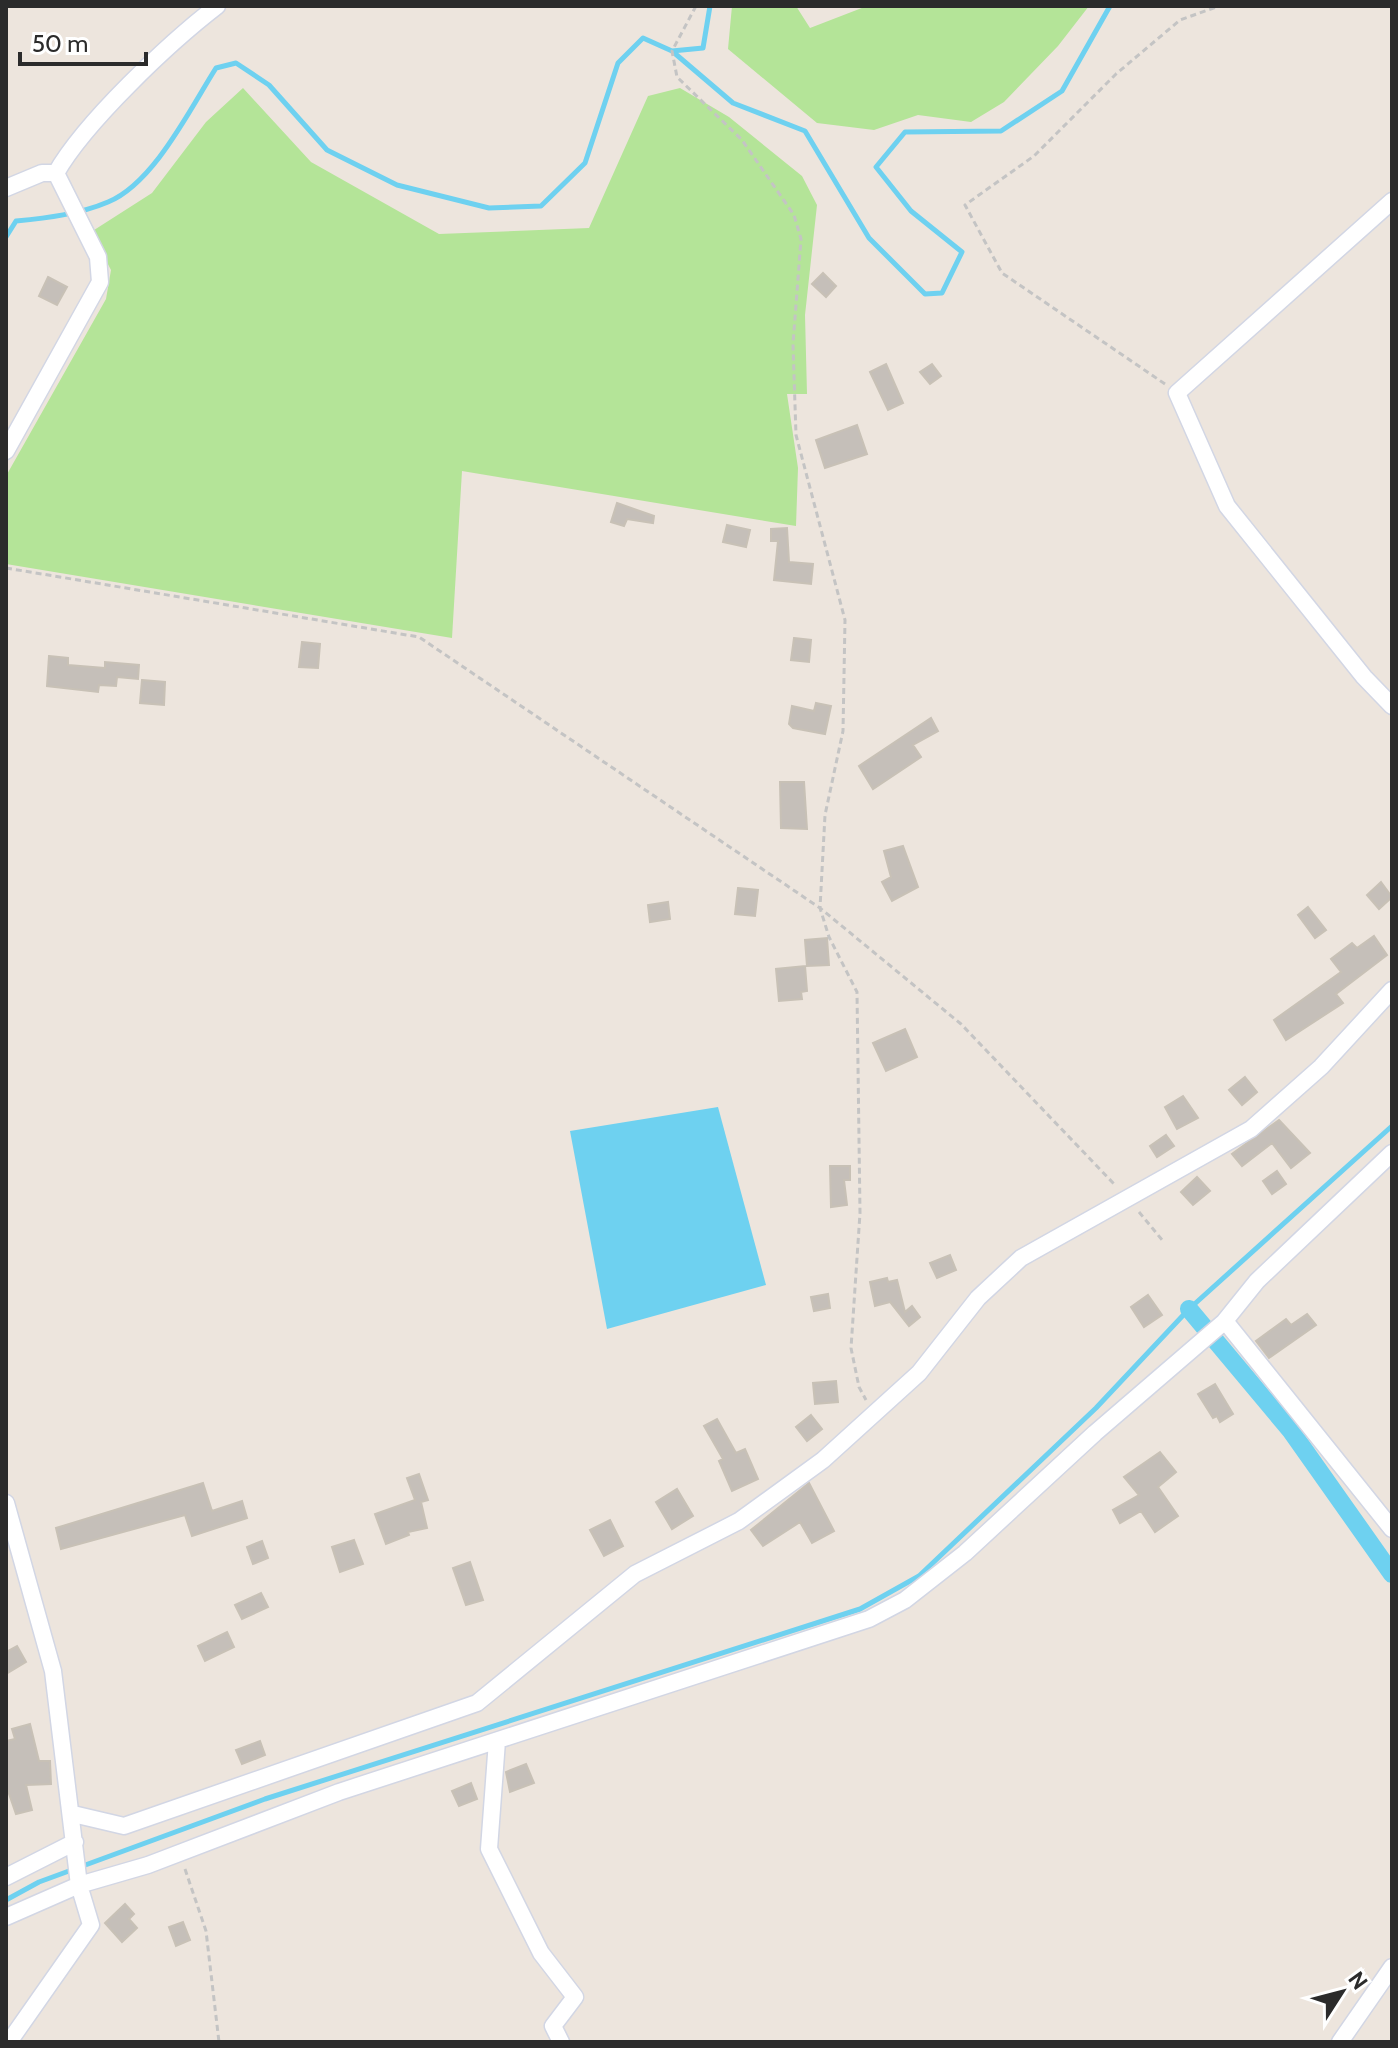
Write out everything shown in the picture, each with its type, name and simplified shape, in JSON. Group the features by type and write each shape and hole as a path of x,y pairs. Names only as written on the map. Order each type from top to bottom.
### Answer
{"street":[{"path":"6,451 100,282 98,257 63,193 56,173 64,158 123,93 191,26 217,6"},
{"path":"6,188 42,173 56,173"},
{"path":"1392,201 1177,393 1227,506 1364,677 1392,706"},
{"path":"73,1814 124,1826 477,1703 635,1574 739,1521 823,1460 919,1373 978,1298 1021,1258 1251,1129 1321,1067 1392,990"},
{"path":"6,1917 78,1873 180,1854 339,1792 869,1619 905,1600 965,1553 1224,1321 1257,1281 1392,1153"},
{"path":"1224,1321 1392,1529"},
{"path":"6,1503 53,1671 78,1873 91,1925 9,2042"},
{"path":"497,1741 489,1849 541,1953 575,1997 553,2026 561,2042"},
{"path":"6,1877 75,1842"},
{"path":"1340,2042 1392,1967"}],"path":[{"path":"696,6 672,51 677,77 751,152 794,215 801,239 793,344 796,435 845,620 843,731 825,815 820,908 829,937 857,992 860,1213 851,1348 859,1387 874,1414"},
{"path":"1177,393 1002,273 965,205 1034,156 1116,74 1180,20 1219,6"},
{"path":"6,568 419,637 820,908 961,1024 1128,1199 1163,1241"},
{"path":"180,1854 206,1931 219,2042"}],"green space":[{"path":"732,6 796,6 810,28 867,6 1089,6 1058,46 1004,102 971,122 918,115 874,130 817,123 728,49"},
{"path":"243,88 311,162 439,234 589,228 648,96 680,88 729,117 802,176 817,205 805,315 807,394 787,394 798,468 796,526 462,471 452,638 6,564 6,476 106,299 111,270 91,232 152,193 206,122"}],"water":[{"path":"718,1107 766,1285 607,1329 570,1131"}],"building":[{"path":"823,273 836,286 826,297 812,284"},
{"path":"48,277 67,287 57,305 39,296"},
{"path":"886,364 903,403 888,410 870,372"},
{"path":"932,364 941,376 930,384 920,372"},
{"path":"857,425 867,454 825,468 816,440"},
{"path":"617,503 654,516 653,523 627,519 624,526 611,522"},
{"path":"727,525 750,530 746,547 723,542"},
{"path":"787,528 789,562 813,564 811,584 774,580 778,541 771,541 771,529"},
{"path":"794,638 811,640 809,662 791,660"},
{"path":"302,642 320,644 318,668 299,667"},
{"path":"49,656 68,658 68,665 105,668 105,662 139,665 138,679 117,677 116,686 99,685 98,692 47,686"},
{"path":"142,680 165,682 164,705 140,703"},
{"path":"816,703 831,706 825,734 793,728 789,724 792,706 814,711"},
{"path":"931,718 938,731 913,745 921,757 873,789 859,766"},
{"path":"780,782 804,782 807,829 781,828"},
{"path":"903,846 918,887 892,901 882,882 891,877 884,851"},
{"path":"1381,882 1392,897 1379,909 1367,895"},
{"path":"738,888 758,890 755,916 735,914"},
{"path":"668,902 670,919 650,922 648,905"},
{"path":"1308,907 1326,930 1315,938 1298,915"},
{"path":"1374,936 1387,955 1336,994 1343,1003 1286,1040 1274,1020 1341,972 1331,959 1352,943 1357,948"},
{"path":"827,938 829,965 807,966 805,940"},
{"path":"805,966 807,991 801,992 802,999 779,1001 776,969"},
{"path":"905,1029 917,1057 886,1071 873,1043"},
{"path":"1245,1077 1257,1092 1242,1105 1229,1090"},
{"path":"1183,1096 1198,1118 1177,1129 1165,1107"},
{"path":"1279,1120 1310,1153 1291,1168 1272,1143 1242,1166 1232,1154"},
{"path":"1166,1135 1174,1146 1157,1157 1150,1146"},
{"path":"830,1166 850,1166 850,1180 844,1180 847,1205 831,1207"},
{"path":"1277,1171 1286,1184 1272,1194 1263,1181"},
{"path":"1197,1177 1210,1191 1193,1205 1181,1192"},
{"path":"950,1255 956,1270 937,1278 930,1263"},
{"path":"887,1278 888,1282 897,1280 905,1312 912,1306 920,1317 909,1326 890,1302 875,1306 870,1282"},
{"path":"828,1294 830,1308 814,1311 811,1297"},
{"path":"1148,1295 1162,1315 1144,1327 1131,1307"},
{"path":"1307,1314 1316,1325 1269,1358 1256,1341 1286,1319 1291,1325"},
{"path":"836,1381 838,1402 815,1404 813,1383"},
{"path":"1215,1384 1233,1414 1220,1422 1217,1416 1213,1418 1198,1394"},
{"path":"811,1415 822,1429 807,1441 796,1427"},
{"path":"717,1419 736,1453 745,1449 758,1479 732,1491 719,1461 723,1459 704,1426"},
{"path":"1160,1452 1176,1472 1158,1487 1178,1516 1155,1532 1141,1511 1120,1523 1113,1510 1139,1495 1124,1477"},
{"path":"419,1474 428,1500 421,1502 427,1528 408,1532 409,1535 386,1544 375,1514 415,1500 407,1478"},
{"path":"203,1483 212,1511 242,1501 247,1518 192,1536 185,1515 61,1549 56,1528"},
{"path":"809,1483 834,1531 812,1543 800,1522 763,1546 751,1530"},
{"path":"677,1489 693,1516 672,1529 656,1502"},
{"path":"610,1520 623,1546 604,1556 590,1530"},
{"path":"354,1540 363,1564 340,1572 332,1547"},
{"path":"262,1541 268,1558 253,1564 247,1547"},
{"path":"470,1562 483,1600 466,1605 453,1568"},
{"path":"261,1593 268,1607 242,1619 235,1605"},
{"path":"227,1632 234,1647 205,1661 198,1646"},
{"path":"17,1646 26,1662 6,1674 6,1652"},
{"path":"30,1724 39,1761 50,1761 51,1784 26,1785 32,1810 16,1814 6,1785 6,1741 15,1739 12,1729"},
{"path":"260,1741 265,1755 242,1764 236,1750"},
{"path":"526,1764 534,1783 510,1792 506,1772"},
{"path":"471,1783 477,1799 459,1806 452,1791"},
{"path":"125,1904 134,1914 129,1919 137,1928 122,1942 105,1923"},
{"path":"183,1922 190,1940 176,1946 169,1927"}],"waterway":[{"path":"672,51 703,48 710,6"},
{"path":"6,237 16,221 86,210 125,192 141,179 170,143 216,68 236,63 269,85 327,150 397,185 489,208 541,206 585,163 618,63 643,38 672,51 733,103 805,131 869,238 925,294 942,293 962,252 911,211 876,167 905,132 1001,131 1062,91 1110,6"},
{"path":"6,1900 39,1882 265,1799 860,1609 919,1576 1096,1408 1189,1309 1392,1126"},
{"path":"1189,1309 1291,1431 1392,1574"}]}
